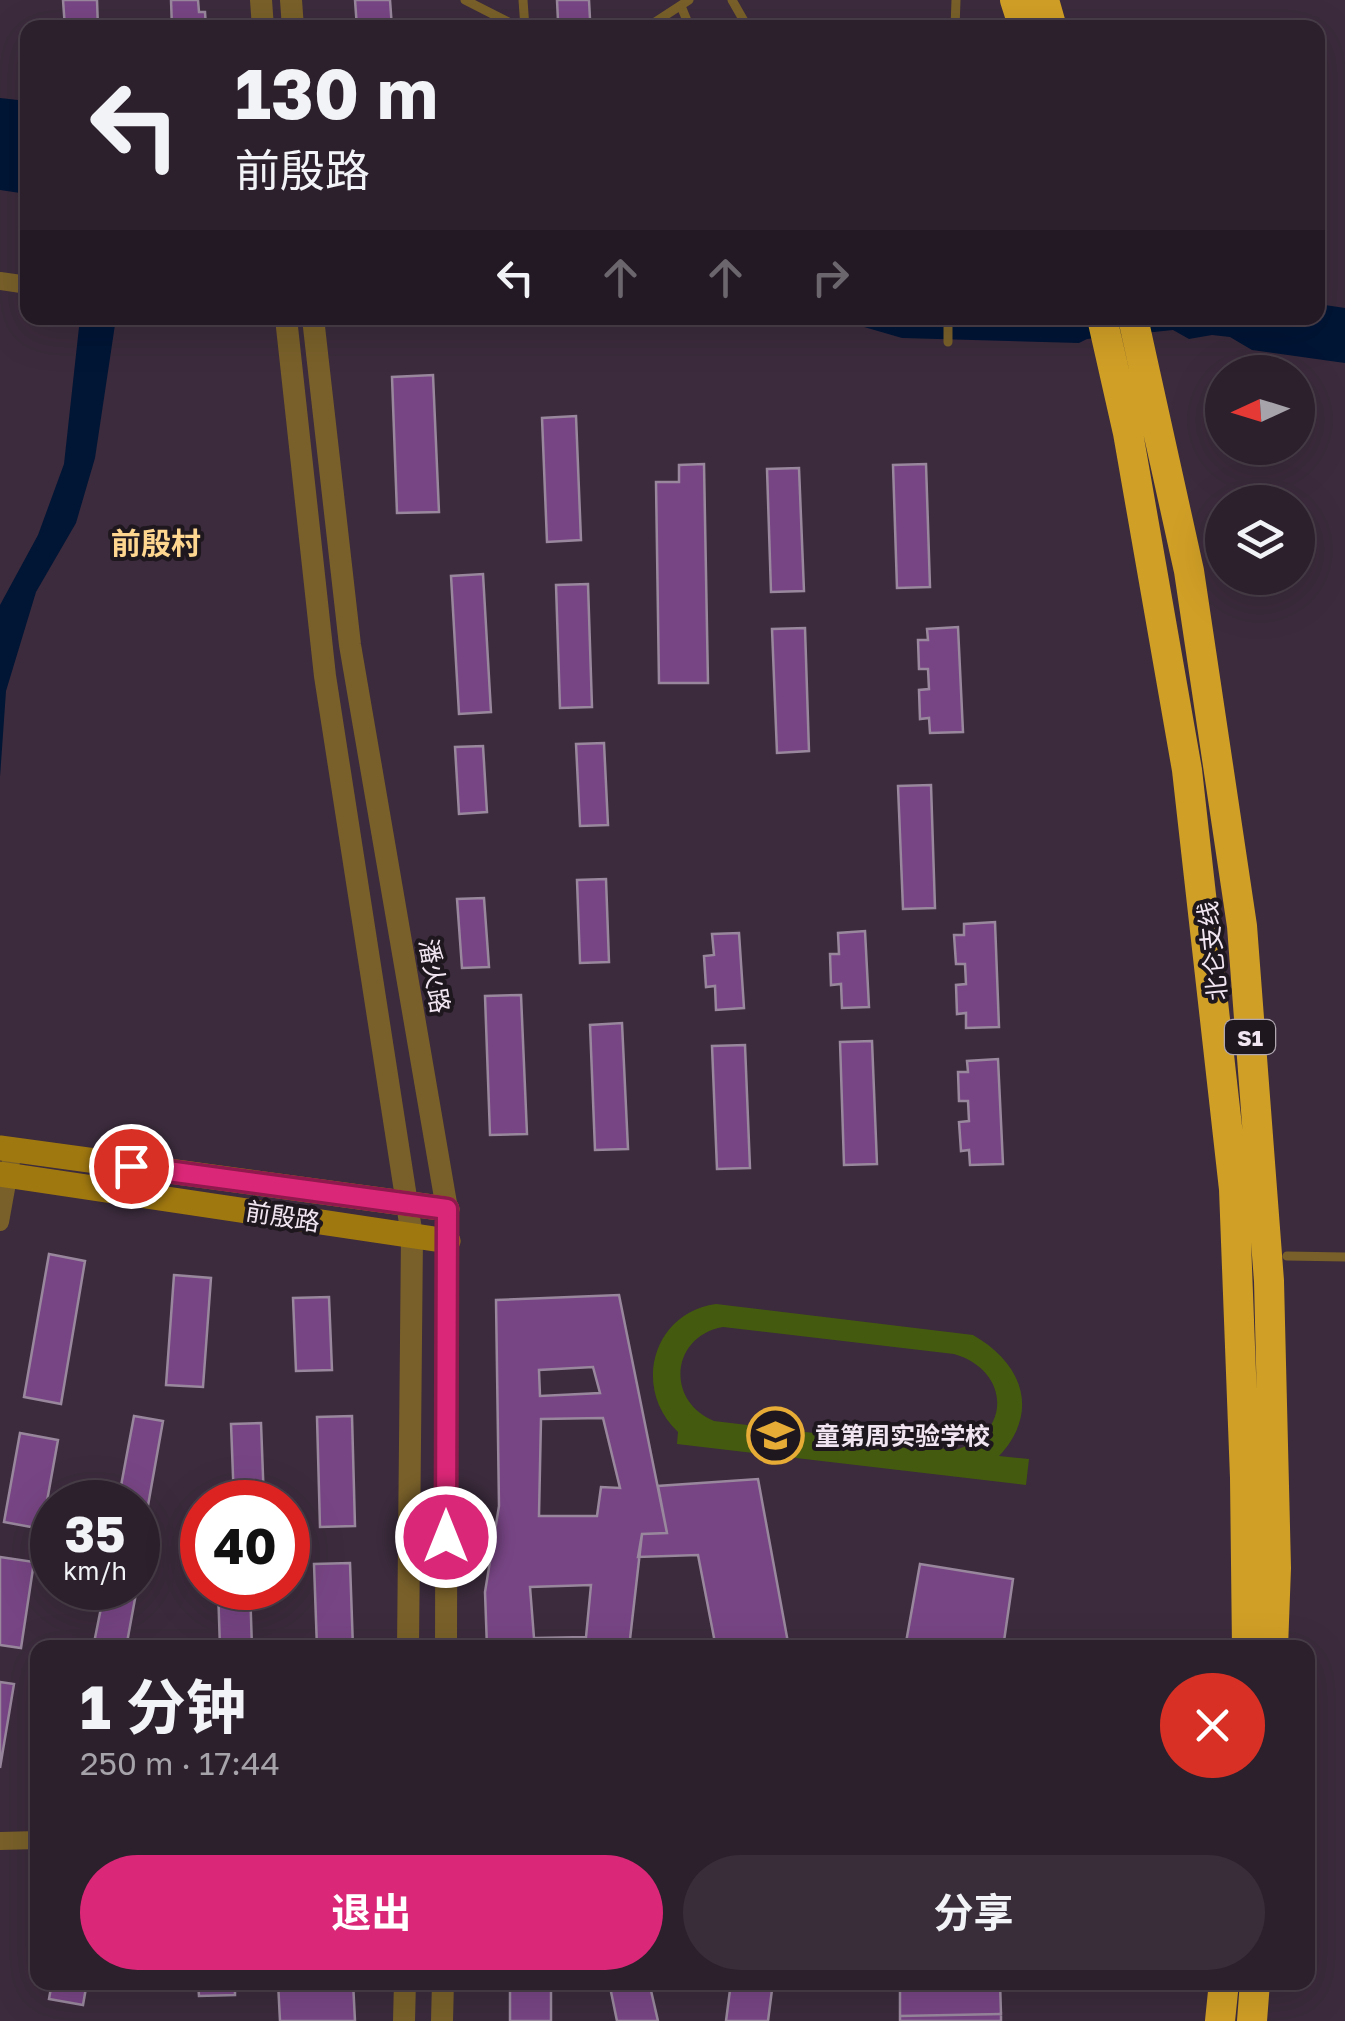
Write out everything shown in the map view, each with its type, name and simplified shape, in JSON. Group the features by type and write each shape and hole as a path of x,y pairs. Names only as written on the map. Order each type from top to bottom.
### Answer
{"highway":[{"name":"北仑支线","path":"1104,325 1128,434 1187,770 1234,1189 1247,1640"},
{"name":"北仑支线","path":"1135,325 1189,571 1242,926 1269,1282 1276,1568 1273,1640"},
{"path":"1220,2021 1223,1990"},
{"path":"1252,2021 1254,1990"}],"main road":[{"name":"前殷路","path":"5,1162 447,1209"},
{"name":"前殷路","path":"5,1162 448,1241"}],"street":[{"path":"287,325 324,676 412,1236 408,1640"},
{"name":"潘火路","path":"314,325 350,645 447,1209 446,1640"},
{"path":"0,1222 5,1162"},
{"path":"0,1841 30,1840"},
{"path":"404,2021 405,1990"},
{"path":"442,1990 442,2021"}],"lane":[{"path":"464,0 506,20"},
{"path":"658,20 685,3"},
{"path":"948,325 948,342"},
{"path":"1288,1256 1345,1257"}],"green space":[{"path":"716,1304 973,1335 1004,1359 1020,1389 1020,1422 999,1456 1029,1459 1026,1485 677,1444 678,1432 664,1415 653,1375 664,1337 694,1310","holes":["723,1327 954,1354 986,1374 997,1402 995,1417 987,1430 974,1442 955,1450 714,1421 698,1412 682,1385 684,1355 706,1333"]}],"water":[{"path":"0,98 20,100 20,193 0,190"},
{"path":"1325,305 1345,308 1345,363 1315,359 1315,355 1252,350 1230,337 1189,339 1173,330 1079,343 902,338 857,325 1325,325"},
{"path":"79,325 115,325 95,458 76,523 36,592 6,691 0,777 0,605 38,535 64,464"}],"building":[{"path":"63,0 97,0 98,20 64,20"},
{"path":"171,0 198,0 199,12 205,12 206,20 172,20"},
{"path":"355,0 390,0 391,20 356,20"},
{"path":"557,0 589,0 590,19 558,20"},
{"path":"433,375 439,512 397,513 392,377"},
{"path":"576,416 581,540 547,542 542,418"},
{"path":"704,464 708,683 659,683 656,482 679,482 679,465"},
{"path":"926,464 930,587 897,588 893,465"},
{"path":"799,468 804,591 771,592 767,469"},
{"path":"483,574 491,712 459,714 451,576"},
{"path":"588,584 592,707 560,708 556,585"},
{"path":"958,627 963,732 930,733 929,718 920,719 919,690 929,689 928,669 919,669 918,640 928,640 927,629"},
{"path":"805,628 809,751 777,753 772,629"},
{"path":"604,743 608,825 580,826 576,744"},
{"path":"483,746 487,812 459,814 455,747"},
{"path":"931,785 935,908 903,909 898,786"},
{"path":"606,879 609,962 580,963 577,880"},
{"path":"484,898 489,967 462,968 457,899"},
{"path":"995,922 999,1027 966,1028 966,1013 957,1014 956,985 966,984 965,964 956,964 954,935 964,935 964,924"},
{"path":"865,931 869,1007 842,1008 841,984 831,985 830,954 839,954 838,933"},
{"path":"739,933 744,1008 716,1010 715,986 706,987 704,956 714,955 712,934"},
{"path":"521,995 527,1134 490,1135 485,996"},
{"path":"622,1023 628,1149 595,1150 590,1025"},
{"path":"872,1041 877,1164 844,1165 840,1042"},
{"path":"745,1045 750,1168 717,1169 712,1046"},
{"path":"998,1059 1003,1164 970,1165 969,1150 961,1151 959,1122 969,1121 968,1101 959,1101 958,1072 968,1072 967,1061"},
{"path":"49,1254 85,1261 61,1404 24,1397"},
{"path":"174,1275 211,1278 203,1387 166,1385"},
{"path":"619,1295 667,1533 642,1534 630,1640 487,1640 485,1592 499,1506 496,1300","holes":["593,1367 600,1393 540,1396 539,1370","603,1418 620,1488 601,1487 597,1516 539,1516 541,1419","591,1585 586,1637 534,1638 530,1587"]},
{"path":"329,1297 332,1370 296,1371 293,1298"},
{"path":"134,1416 163,1421 153,1480 122,1480"},
{"path":"352,1416 355,1526 320,1527 317,1417"},
{"path":"261,1423 263,1480 233,1480 231,1424"},
{"path":"20,1433 58,1440 51,1480 30,1480 30,1527 4,1522"},
{"path":"758,1479 788,1640 714,1640 698,1555 638,1557 642,1534 667,1533 658,1486"},
{"path":"0,1557 30,1561 21,1648 0,1645"},
{"path":"350,1563 353,1640 317,1640 314,1564"},
{"path":"920,1564 1013,1579 1004,1640 906,1640"},
{"path":"101,1610 133,1610 127,1640 95,1640"},
{"path":"219,1610 251,1610 252,1640 220,1640"},
{"path":"0,1682 14,1684 0,1768"},
{"path":"51,1990 86,1990 83,2005 49,1999"},
{"path":"199,1990 235,1990 235,1995 199,1996"},
{"path":"278,1990 353,1990 355,2021 280,2021"},
{"path":"510,1990 551,1990 551,2021 510,2021"},
{"path":"611,1990 651,1990 658,2021 617,2021"},
{"path":"730,1990 772,1990 768,2021 726,2021"},
{"path":"900,1990 1000,1990 1001,2014 900,2016"},
{"path":"1001,2014 1001,2021 900,2021 900,2016"}],"place":[{"name":"童第周实验学校","path":"776,1435"}],"district":[{"name":"前殷村","path":"156,543"}],"route":[{"path":"131,1166 447,1209 446,1537"}]}
